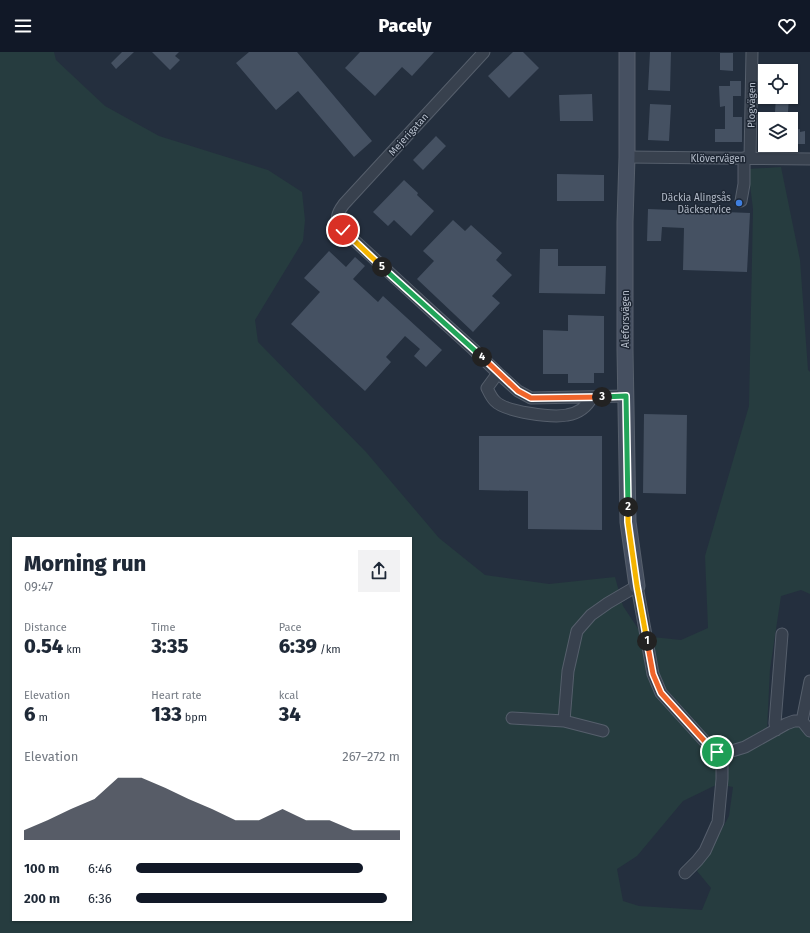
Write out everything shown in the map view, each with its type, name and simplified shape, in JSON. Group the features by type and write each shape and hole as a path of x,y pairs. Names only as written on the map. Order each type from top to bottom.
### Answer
{"street":[{"name":"Mejerigatan","path":"484,52 344,204 338,212 337,220 343,230 498,373"},
{"name":"Aleforsvägen","path":"627,52 625,350 628,522 637,586 653,674 661,693 709,746 722,754"},
{"name":"Plogvägen","path":"741,201 747,158 752,52"},
{"name":"Klövervägen","path":"627,157 810,159"},
{"path":"592,397 582,410 567,415 544,415 508,408 496,402 487,388 498,373 518,391 531,398 626,396"},
{"path":"564,721 568,671 577,631 591,615 637,586"},
{"path":"776,730 775,723 782,634"},
{"path":"810,681 802,720 810,731"},
{"path":"512,718 564,721 603,731"},
{"path":"685,872 705,851 718,822 722,779 722,754 745,747 786,724 802,720"}],"green space":[{"path":"0,52 54,52 56,60 105,106 159,136 268,170 302,192 305,220 303,241 255,320 258,342 366,452 439,538 485,575 549,584 615,577 623,606 643,636 681,640 708,628 705,556 749,406 753,209 748,169 781,167 800,260 808,370 810,372 810,594 801,590 781,596 770,669 767,730 790,718 810,736 810,933 0,933","holes":["718,784 733,787 729,816 708,855 697,871 711,888 702,910 639,906 623,901 617,869 637,856 683,801"]}],"building":[{"path":"122,52 134,52 116,69 111,63"},
{"path":"152,52 179,52 175,56 180,60 170,70"},
{"path":"249,52 297,52 372,141 354,157 298,91 276,110 236,63"},
{"path":"360,52 434,52 412,76 402,67 375,96 345,68"},
{"path":"513,52 523,52 539,68 509,98 488,76"},
{"path":"650,52 671,52 670,91 648,90"},
{"path":"720,53 733,53 733,71 720,70"},
{"path":"730,81 741,81 741,96 733,96 733,117 742,117 742,142 715,142 715,129 725,129 725,106 720,107 719,86 730,86"},
{"path":"592,94 593,121 560,121 559,95"},
{"path":"650,104 671,105 669,141 648,140"},
{"path":"776,104 789,104 788,112 775,112"},
{"path":"798,129 800,129 800,132 805,131 805,144 798,144"},
{"path":"436,136 446,146 423,170 413,160"},
{"path":"557,174 604,175 604,201 557,201"},
{"path":"404,180 434,211 411,236 394,220 388,226 373,212"},
{"path":"648,209 750,213 747,272 683,270 684,228 662,227 661,241 647,241"},
{"path":"453,220 465,231 471,225 502,253 496,260 512,275 492,296 500,303 473,332 417,279 434,261 423,251"},
{"path":"540,249 558,249 558,266 606,266 605,294 539,293"},
{"path":"329,251 346,267 355,257 365,266 353,279 378,302 383,296 442,350 426,367 414,356 420,349 405,336 386,357 391,362 365,391 291,324 320,292 304,278"},
{"path":"568,315 604,316 604,373 594,373 594,383 568,383 568,374 543,374 543,330 568,331"},
{"path":"644,414 687,415 686,494 643,493"},
{"path":"479,436 602,436 602,530 528,529 528,491 479,490"}],"place":[{"name":"Däckia Alingsås Däckservice","path":"739,203"}],"route":[{"path":"343,230 518,391 531,398 626,396 628,522 635,563 637,586 653,674 661,693 709,746 717,752"}]}
